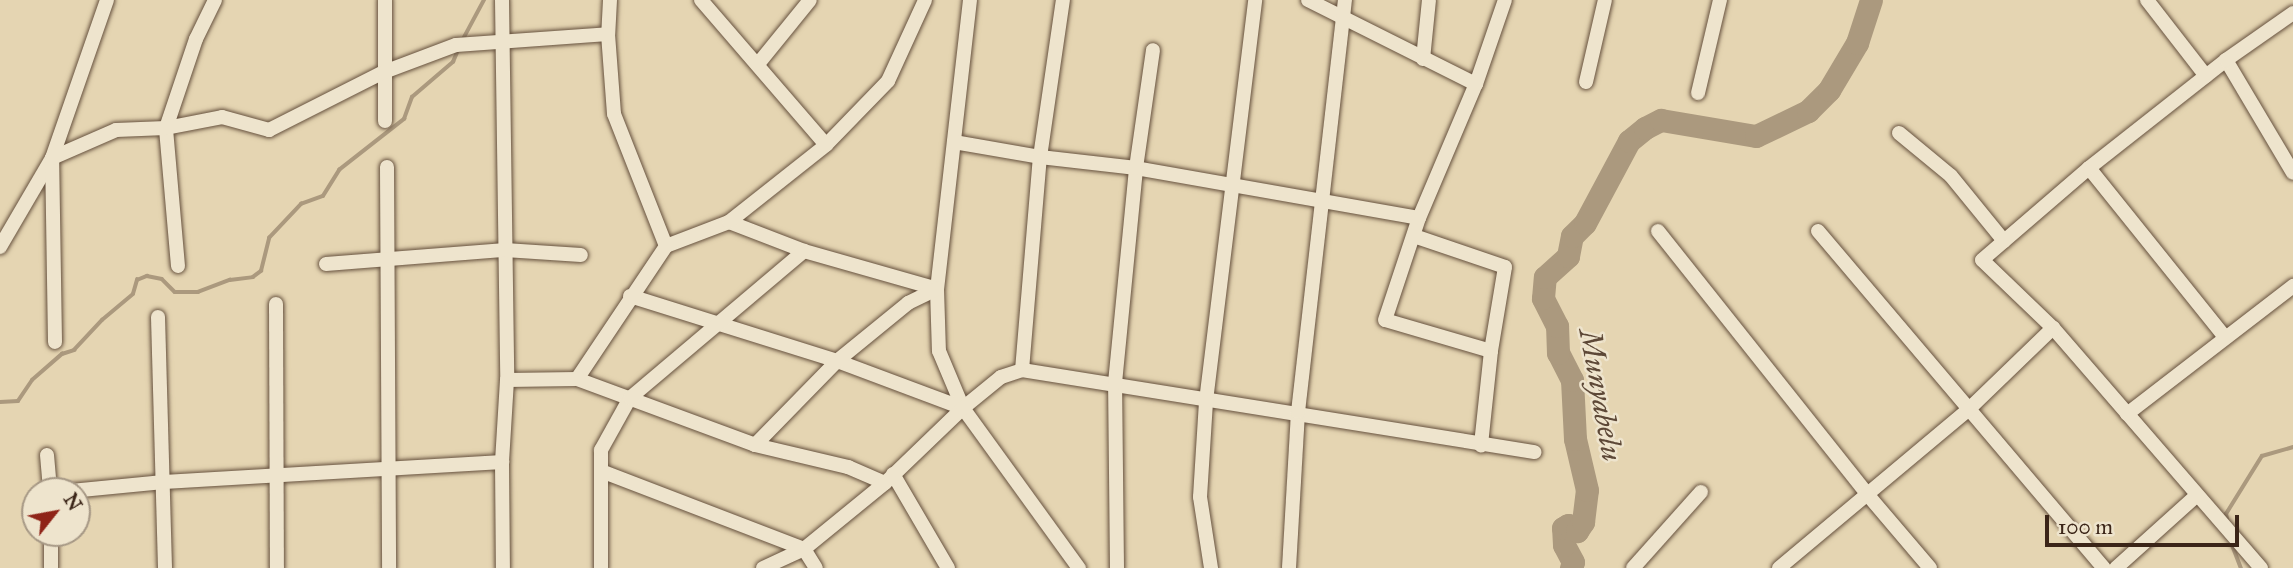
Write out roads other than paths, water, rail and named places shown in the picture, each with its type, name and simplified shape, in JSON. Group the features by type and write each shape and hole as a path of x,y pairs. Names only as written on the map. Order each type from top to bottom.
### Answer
{"street":[{"path":"0,247 52,158 107,0"},
{"path":"178,266 166,128 196,39 215,0"},
{"path":"385,0 385,121"},
{"path":"502,0 507,380 502,462 503,568"},
{"path":"610,0 608,34 614,114 666,246"},
{"path":"701,0 826,145"},
{"path":"758,64 810,0"},
{"path":"577,379 630,296 666,246 729,222 826,145 888,81 925,0"},
{"path":"970,0 937,289 939,351 963,408 1079,568"},
{"path":"1022,370 1040,157 1063,0"},
{"path":"1211,568 1200,497 1206,401 1255,0"},
{"path":"1308,0 1343,15 1423,59 1476,84"},
{"path":"1289,568 1298,412 1345,0"},
{"path":"1423,59 1429,0"},
{"path":"1491,351 1385,320 1419,218 1476,84 1505,0"},
{"path":"1587,82 1605,0"},
{"path":"1698,93 1720,0"},
{"path":"2147,0 2206,76"},
{"path":"2262,568 2196,496 2053,328 1982,260 2089,168 2226,60 2293,13"},
{"path":"52,158 116,130 166,128 222,117 270,130 384,72 461,46 608,34"},
{"path":"1117,568 1115,383 1136,168 1153,50"},
{"path":"2226,60 2293,173"},
{"path":"1899,133 1951,176 2004,241"},
{"path":"954,142 1040,157 1136,168 1231,187 1419,218"},
{"path":"52,158 55,342"},
{"path":"387,167 390,257 387,471 389,568"},
{"path":"2089,168 2225,337"},
{"path":"729,222 804,251 937,289"},
{"path":"1658,231 1867,494 1930,568"},
{"path":"1818,231 2105,568"},
{"path":"1414,236 1505,267 1491,351 1480,445"},
{"path":"326,264 505,250 581,254"},
{"path":"601,568 601,450 630,398 804,251"},
{"path":"2127,414 2293,286"},
{"path":"755,445 837,361 908,303 937,289"},
{"path":"630,296 837,361 963,408"},
{"path":"276,304 277,568"},
{"path":"158,317 165,568"},
{"path":"1779,568 1969,409 2053,328"},
{"path":"763,568 804,549 889,479 963,408 1001,377 1022,370 1115,383 1206,401 1298,412 1480,445 1534,452"},
{"path":"507,380 577,379 755,445 889,479 948,568"},
{"path":"47,455 49,477"},
{"path":"91,489 164,482 387,471 502,462"},
{"path":"601,471 804,549 816,568"},
{"path":"1633,568 1701,492"},
{"path":"2116,568 2196,496"},
{"path":"51,547 51,568"}],"waterway":[{"path":"462,41 484,0"},
{"name":"Munyabelu","path":"1571,568 1573,562 1564,545 1563,528 1568,525 1577,531 1583,522 1587,490 1575,439 1572,380 1558,353 1557,326 1543,298 1545,277 1568,256 1572,236 1585,223 1629,141 1661,120 1756,136 1808,111 1829,90 1857,43 1871,0"},
{"path":"0,402 18,401 32,380 62,354 74,350 102,320 133,294 137,280 147,276 162,279 175,292 198,292 230,280 253,277 261,271 269,238 301,204 323,196 339,170 404,119 412,97 453,62 459,48"},
{"path":"2227,519 2226,514 2262,456 2293,447"},
{"path":"2232,544 2241,568"}]}
